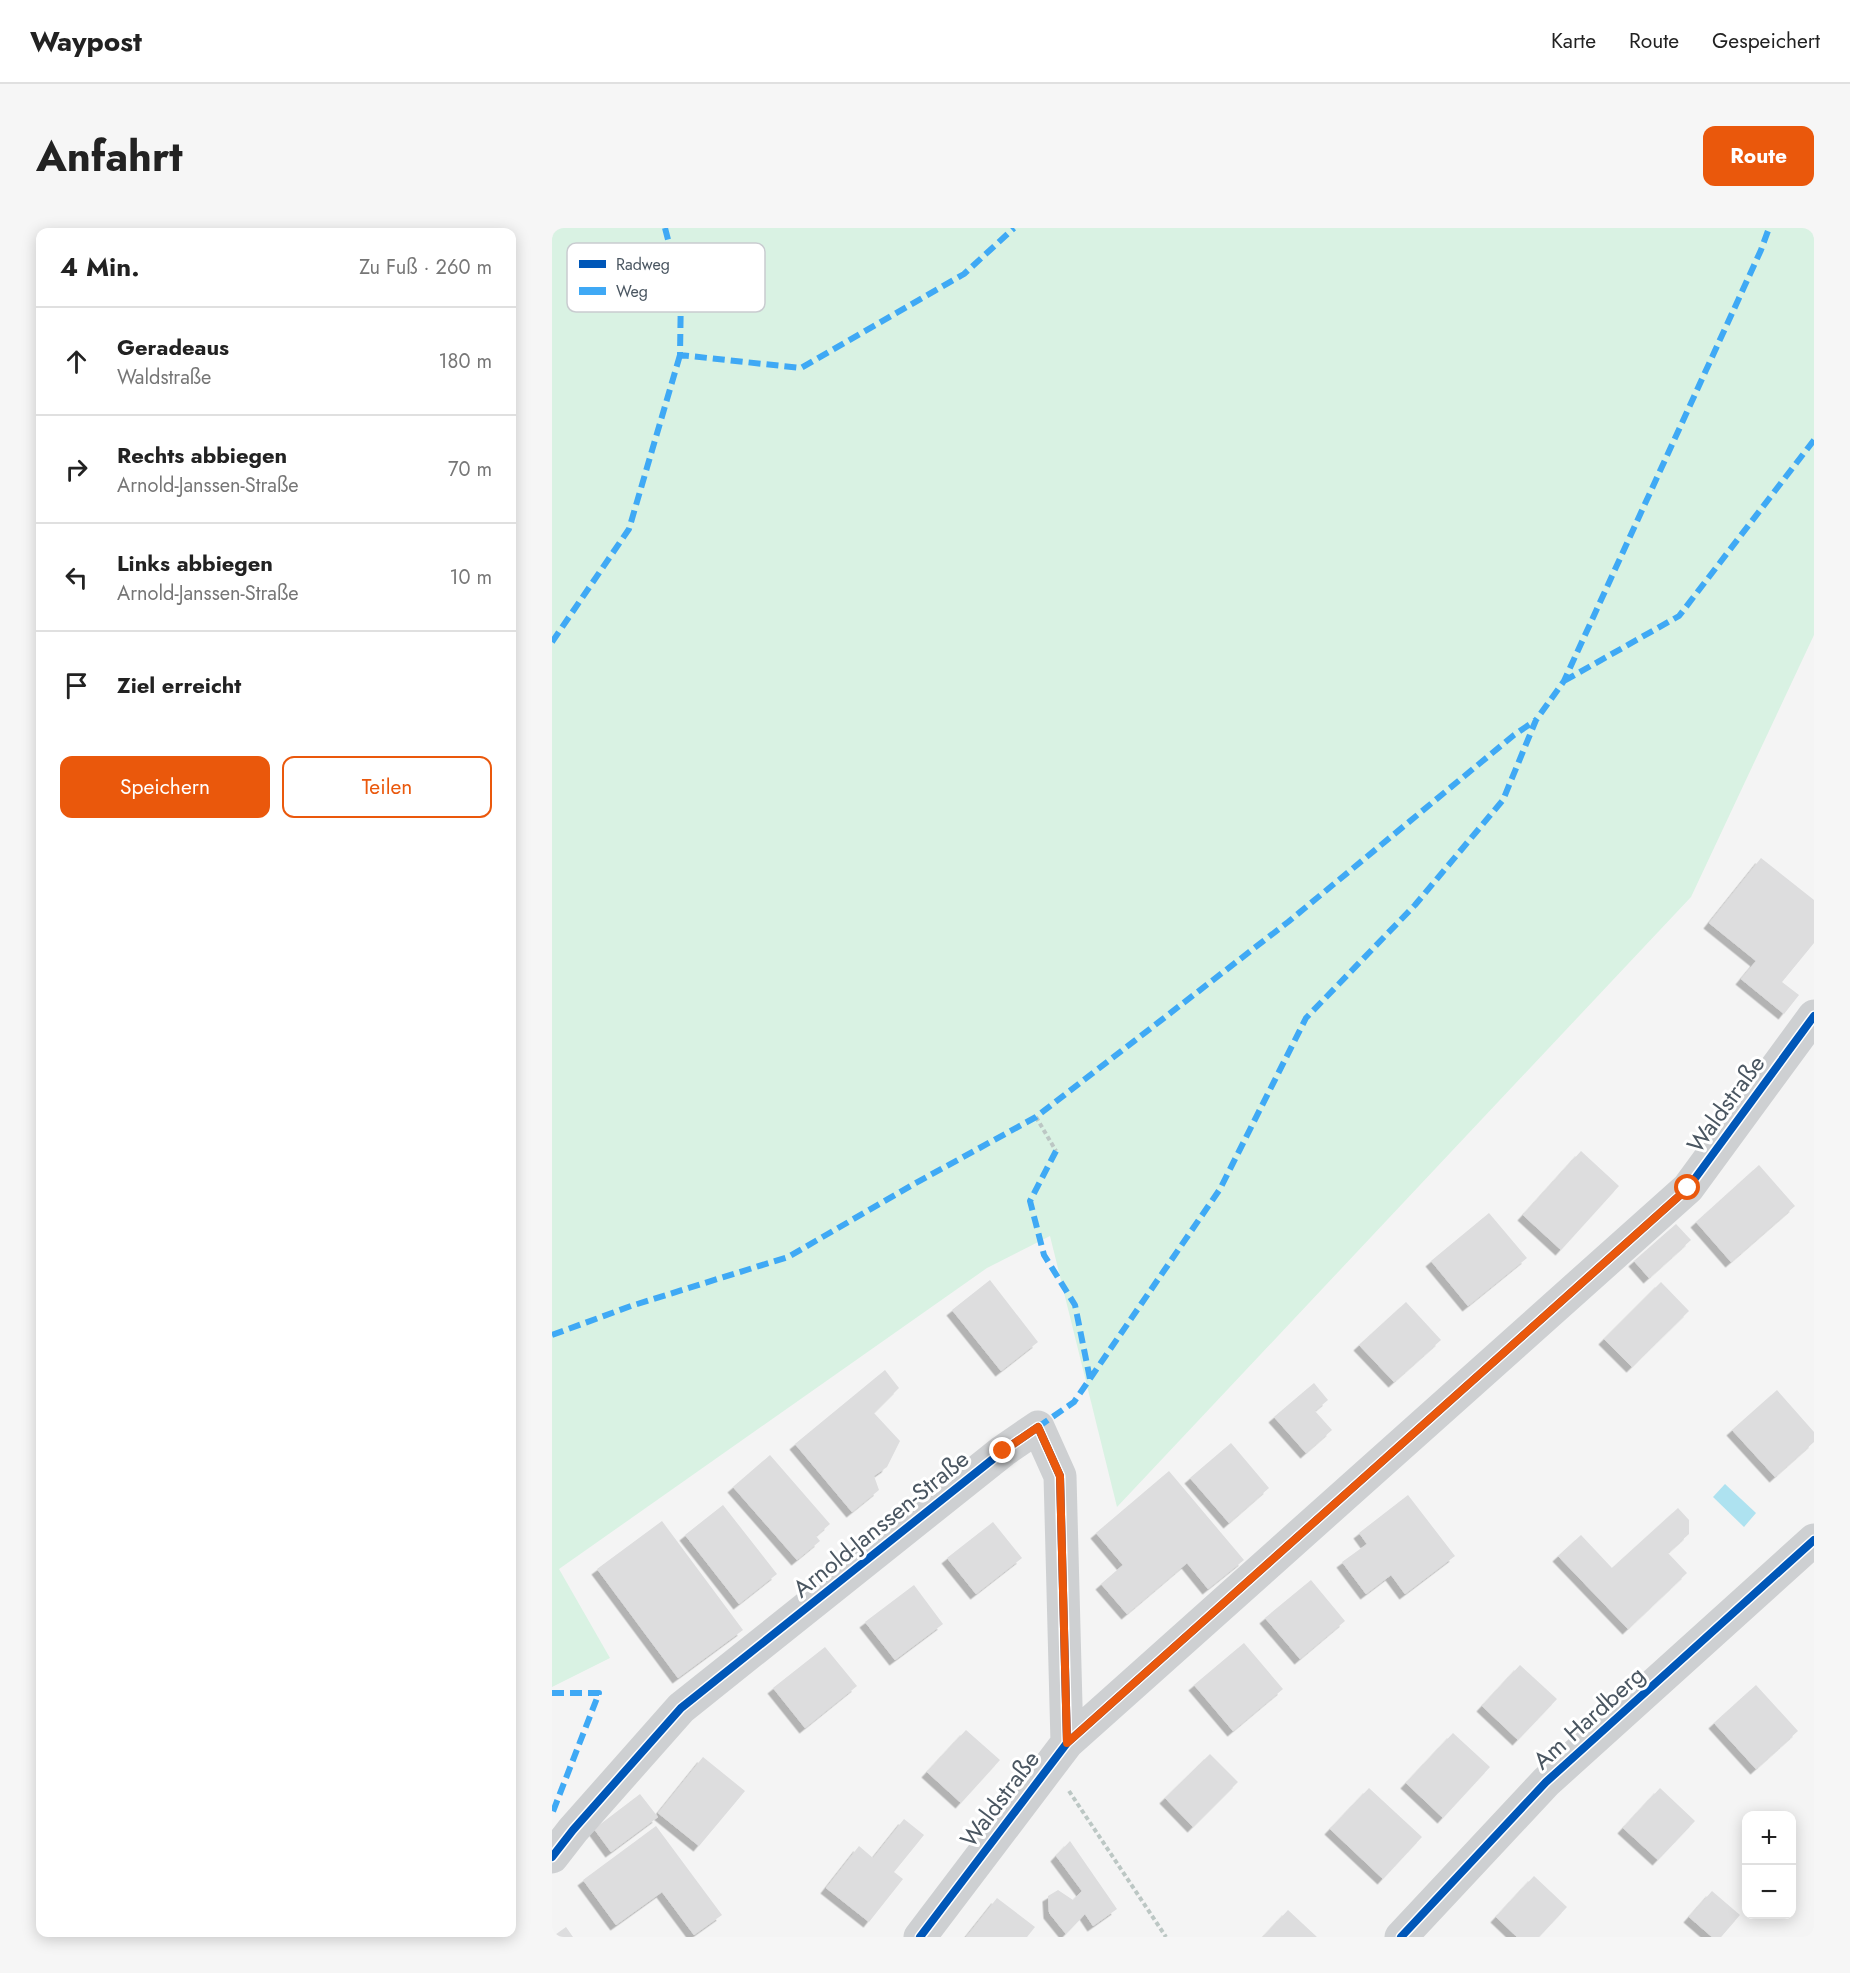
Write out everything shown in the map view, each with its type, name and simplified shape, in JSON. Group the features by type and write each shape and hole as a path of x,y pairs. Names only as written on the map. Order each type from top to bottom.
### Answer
{"street":[{"name":"Waldstraße","path":"920,1937 1067,1743 1688,1188 1814,1016"},
{"name":"Arnold-Janssen-Straße","path":"552,1857 681,1708 1003,1451 1038,1427 1060,1476 1067,1743"},
{"name":"Am Hardberg","path":"1401,1937 1546,1782 1814,1539"}],"path":[{"path":"1036,1118 1056,1150"},
{"path":"1068,1790 1166,1937"}],"green space":[{"path":"552,228 1814,228 1814,635 1691,897 1117,1507 1050,1236 987,1268 559,1569 610,1658 552,1687"}],"water":[{"path":"1725,1484 1756,1513 1744,1527 1713,1497"}],"building":[{"path":"1761,858 1814,900 1814,943 1782,982 1799,995 1784,1014 1741,979 1756,961 1709,923"},
{"path":"1581,1151 1619,1186 1561,1250 1523,1215"},
{"path":"1759,1165 1795,1206 1731,1262 1696,1222"},
{"path":"1489,1213 1527,1258 1468,1306 1431,1261"},
{"path":"1676,1224 1691,1240 1649,1278 1634,1261"},
{"path":"990,1280 1038,1342 1001,1371 952,1310"},
{"path":"1661,1282 1689,1311 1632,1367 1604,1339"},
{"path":"1406,1302 1441,1340 1394,1382 1359,1345"},
{"path":"885,1370 899,1388 874,1413 900,1441 887,1467 874,1476 879,1490 852,1512 795,1444"},
{"path":"1314,1383 1328,1400 1315,1411 1332,1430 1306,1453 1274,1417"},
{"path":"1777,1390 1814,1432 1814,1442 1775,1477 1732,1430"},
{"path":"1231,1443 1269,1488 1229,1523 1190,1478"},
{"path":"770,1455 830,1524 816,1536 820,1541 797,1560 733,1487"},
{"path":"1169,1471 1244,1560 1208,1589 1187,1563 1127,1614 1101,1584 1123,1565 1096,1533"},
{"path":"1408,1495 1455,1556 1405,1594 1391,1575 1366,1594 1342,1562 1367,1544 1359,1533"},
{"path":"723,1505 777,1574 739,1604 685,1535"},
{"path":"1678,1508 1689,1520 1689,1534 1668,1553 1687,1573 1628,1629 1558,1556 1581,1535 1612,1568"},
{"path":"662,1521 743,1630 678,1678 597,1569"},
{"path":"993,1522 1022,1558 976,1594 947,1558"},
{"path":"1311,1580 1345,1621 1300,1659 1265,1618"},
{"path":"914,1585 943,1624 895,1660 865,1622"},
{"path":"1244,1643 1283,1689 1233,1731 1194,1685"},
{"path":"825,1647 857,1686 805,1728 773,1688"},
{"path":"1520,1665 1557,1699 1518,1740 1482,1706"},
{"path":"1756,1685 1798,1731 1756,1769 1714,1723"},
{"path":"966,1730 1000,1760 961,1803 927,1772"},
{"path":"1453,1733 1490,1767 1443,1818 1406,1783"},
{"path":"1210,1754 1238,1782 1193,1827 1165,1798"},
{"path":"703,1757 745,1791 699,1846 658,1813"},
{"path":"1369,1788 1422,1837 1383,1879 1330,1829"},
{"path":"1660,1788 1695,1821 1658,1860 1623,1828"},
{"path":"640,1794 658,1817 611,1852 594,1829"},
{"path":"904,1819 924,1835 894,1872 903,1879 869,1922 826,1888 859,1846 873,1858"},
{"path":"656,1826 722,1915 694,1935 662,1892 616,1925 583,1880"},
{"path":"1070,1841 1117,1909 1093,1926 1085,1914 1066,1934 1049,1913 1048,1896 1058,1890 1073,1900 1082,1891 1056,1856"},
{"path":"1534,1876 1567,1907 1539,1937 1517,1937 1496,1917"},
{"path":"1712,1891 1740,1915 1721,1937 1712,1937 1689,1917"},
{"path":"997,1898 1035,1927 1027,1937 966,1937"},
{"path":"1288,1910 1317,1937 1263,1937"},
{"path":"566,1927 573,1937 552,1937"}],"marked path":[{"path":"665,228 669,243"},
{"path":"681,312 680,355 801,368 964,274 1014,228"},
{"path":"1038,1427 1074,1402 1220,1189 1306,1018 1415,905 1503,800 1536,720 1564,681 1769,228"},
{"path":"552,642 629,529 680,355"},
{"path":"1564,681 1679,616 1814,440"},
{"path":"552,1335 631,1306 788,1257 1036,1117 1288,922 1514,735 1536,720"},
{"path":"1056,1151 1030,1201 1044,1255 1075,1305 1090,1379"},
{"path":"552,1693 599,1693 552,1814"}],"cycle path":[{"path":"920,1937 1067,1743 1688,1188 1814,1016"},
{"path":"552,1857 681,1708 1003,1451 1038,1427 1060,1476 1067,1743"},
{"path":"1401,1937 1546,1782 1814,1540"}],"route":[{"path":"1003,1451 1038,1427 1060,1476 1067,1743 1688,1188"}]}
